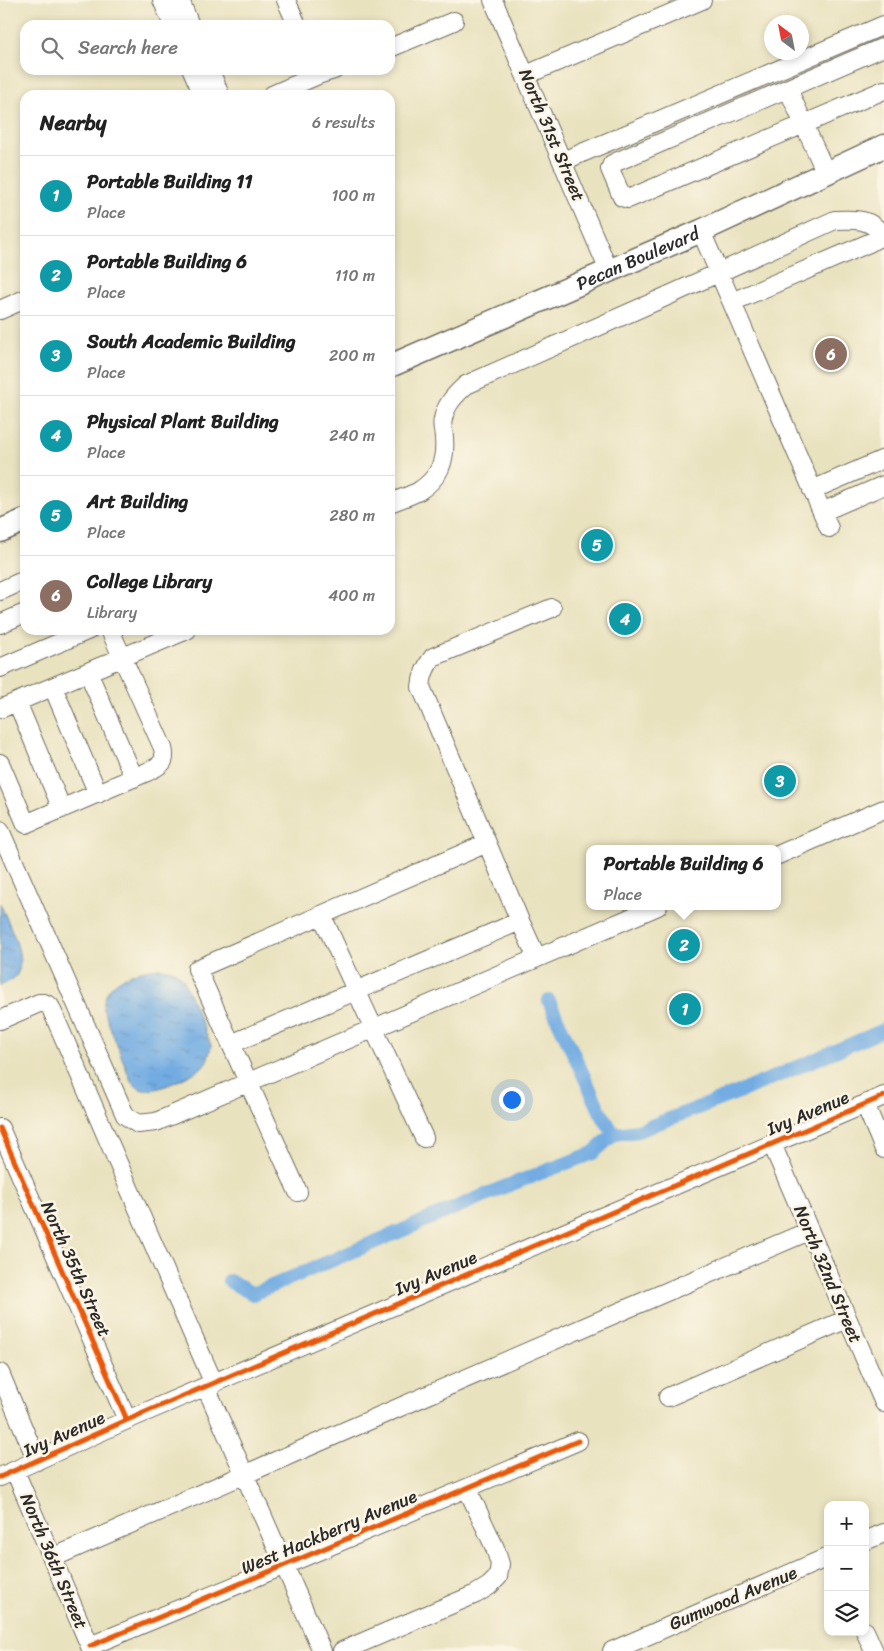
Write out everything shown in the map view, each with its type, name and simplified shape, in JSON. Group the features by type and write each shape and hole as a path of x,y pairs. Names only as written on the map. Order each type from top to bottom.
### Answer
{"main road":[{"name":"Pecan Boulevard","path":"395,364 701,231 884,146"},
{"path":"0,530 20,522"}],"street":[{"path":"162,0 170,20"},
{"path":"180,0 188,20"},
{"path":"286,0 295,20"},
{"name":"North 31st Street","path":"493,0 609,271"},
{"path":"526,74 702,0"},
{"path":"395,46 454,21"},
{"path":"563,162 884,25"},
{"path":"884,47 612,164 610,169 622,197 628,200 884,90"},
{"path":"194,75 201,90"},
{"path":"212,75 218,90"},
{"path":"295,90 318,75"},
{"path":"788,88 826,173"},
{"path":"395,501 418,492 441,469 444,451 442,422 453,397 466,385 835,220 859,219 877,227 884,236 732,302"},
{"path":"701,231 829,528"},
{"path":"0,310 20,301"},
{"path":"812,490 884,459"},
{"path":"822,512 884,485"},
{"path":"0,591 20,582"},
{"path":"538,958 520,921 422,687 422,676 426,665 433,657 552,608"},
{"path":"0,624 20,615"},
{"path":"0,668 76,635"},
{"path":"112,635 163,748 165,757 162,763 158,767 98,794 26,824 1,832 125,1115 138,1124 156,1122 649,910"},
{"path":"0,709 175,635"},
{"path":"88,672 134,778"},
{"path":"53,687 98,794"},
{"path":"17,702 62,809"},
{"path":"0,763 26,824"},
{"path":"781,854 884,809"},
{"path":"298,1192 197,969 487,843"},
{"path":"322,916 424,1138"},
{"path":"231,1044 520,921"},
{"path":"0,1020 39,1003 50,1006 210,1385 245,1474 322,1651"},
{"name":"Ivy Avenue","path":"8,1474 127,1420 884,1096"},
{"path":"864,1104 884,1149"},
{"name":"North 35th Street","path":"0,1128 127,1420"},
{"name":"North 32nd Street","path":"772,1144 884,1404"},
{"path":"52,1558 617,1312 809,1231"},
{"path":"668,1397 847,1319"},
{"path":"0,1373 37,1461"},
{"name":"West Hackberry Avenue","path":"91,1648 578,1441"},
{"name":"North 36th Street","path":"8,1474 52,1558 91,1648"},
{"path":"342,1651 476,1594 490,1586 498,1577 500,1564 495,1548 467,1488"},
{"path":"869,1539 884,1533"},
{"name":"Gumwood Avenue","path":"612,1651 824,1560"},
{"path":"867,1636 874,1651"}],"water":[{"path":"0,903 16,941 20,962 19,971 14,978 0,986"},
{"path":"159,968 173,970 183,979 211,1045 207,1060 198,1070 183,1079 157,1089 144,1090 138,1088 131,1081 103,1009 104,999 114,984 122,978 140,971"}],"waterway":[{"path":"229,1281 253,1294 504,1187 593,1153 614,1134 601,1113 549,1001"},
{"path":"614,1134 638,1131 744,1090 884,1030"}],"cycle path":[{"path":"0,1477 127,1420 884,1096"},
{"path":"0,1128 127,1420"},
{"path":"90,1646 578,1441"}],"place":[{"name":"College Library","path":"831,354"},
{"name":"Art Building","path":"597,545"},
{"name":"Physical Plant Building","path":"625,619"},
{"name":"South Academic Building","path":"780,781"},
{"name":"Portable Building 6","path":"684,945"},
{"name":"Portable Building 11","path":"685,1009"}]}
